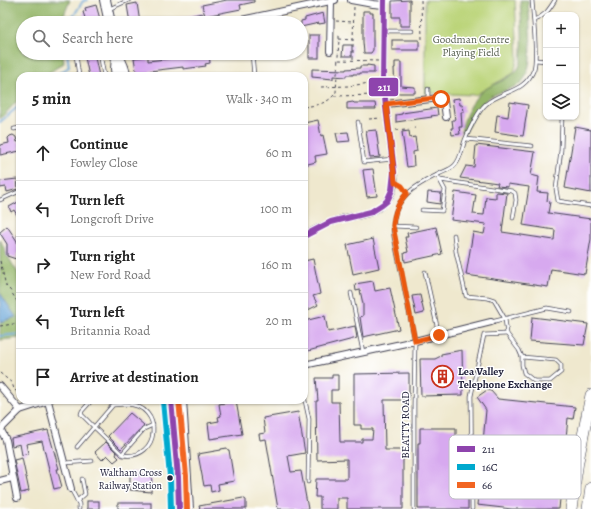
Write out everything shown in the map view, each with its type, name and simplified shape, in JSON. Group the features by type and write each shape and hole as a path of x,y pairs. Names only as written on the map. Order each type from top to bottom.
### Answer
{"highway":[{"path":"581,446 591,395"},
{"path":"588,509 591,488"},
{"path":"571,509 572,499"}],"main road":[{"path":"106,4 109,16"},
{"path":"116,72 117,60"},
{"path":"120,60 125,72"},
{"path":"171,404 178,477 179,509"},
{"path":"181,404 188,509"}],"street":[{"path":"267,16 333,0 330,21 330,51"},
{"path":"308,233 342,218 371,212 393,192 395,182 383,82 384,2 373,4 353,0"},
{"path":"386,104 441,99 444,104 446,117"},
{"path":"308,364 415,341 491,322"},
{"path":"0,386 20,410"},
{"path":"17,498 6,440 0,430 20,410 37,404"},
{"path":"50,404 71,489"},
{"path":"0,481 12,478"}],"lane":[{"path":"106,4 129,0"},
{"path":"416,227 393,226 393,218 400,201 407,193 455,165 466,138 482,108 495,98 513,91 524,84 533,70 536,60 532,0"},
{"path":"549,12 555,0"},
{"path":"534,20 543,17"},
{"path":"384,31 412,31"},
{"path":"77,60 78,72"},
{"path":"101,60 103,72"},
{"path":"253,60 254,72"},
{"path":"536,60 543,61"},
{"path":"428,88 428,99"},
{"path":"562,120 562,150 556,189 558,202 591,206"},
{"path":"358,122 364,162 393,159"},
{"path":"466,138 532,146"},
{"path":"422,210 442,211 445,190 437,175"},
{"path":"440,180 512,191 515,193 516,200 513,218"},
{"path":"0,200 16,193"},
{"name":"BEATTY ROAD","path":"393,226 415,341 414,509"},
{"path":"454,235 456,252 466,296 494,300 505,319 507,334 519,350 522,357 524,373 534,381 550,381 560,372 561,366 556,360 522,357"},
{"path":"425,272 439,335"},
{"path":"351,293 363,352"},
{"path":"491,322 547,308 570,312"},
{"path":"471,435 471,396 484,335 482,324"},
{"path":"484,335 507,334"},
{"path":"77,447 94,427 114,405 126,404 139,406 146,411 152,420 153,438 149,446 140,453 129,456 122,454 94,427 80,414 88,404"},
{"path":"306,404 309,419 308,482"},
{"path":"122,454 144,429 153,425"},
{"path":"65,463 92,461"},
{"path":"77,501 84,494 82,479"},
{"path":"71,489 79,509"},
{"path":"472,499 472,509"}],"path":[{"path":"353,0 353,60"},
{"path":"421,0 422,39"},
{"path":"330,21 354,22"},
{"path":"308,106 325,102 333,96 337,87 339,36 330,32"},
{"path":"339,39 353,40"},
{"path":"338,60 383,61"},
{"path":"321,87 337,87 383,82"},
{"path":"333,96 384,94"},
{"path":"369,120 387,117"},
{"path":"389,131 416,128"},
{"path":"395,182 402,186 407,193"},
{"path":"0,261 6,286 16,300"},
{"path":"0,326 16,324"},
{"path":"0,373 12,383 14,389 7,394"}],"green space":[{"path":"0,0 70,0 64,16 16,16 16,60 64,60 64,63 50,72 16,72 16,102 0,119"},
{"name":"Goodman Centre Playing Field","path":"425,0 515,0 518,57 514,73 475,95 425,93"},
{"path":"520,0 528,0 531,42 529,65 526,75 519,84 487,99 476,112 466,131 461,132 464,121 475,98 484,90 509,77 517,71 519,67 522,53"},
{"path":"0,239 8,257 16,270 16,317 0,293"},
{"path":"16,317 16,338 0,340 0,322"}],"water":[{"path":"0,293 16,317 0,322"}],"building":[{"path":"227,0 254,0 254,2 240,5 241,9 205,16 202,5"},
{"path":"410,0 410,26 400,26 400,17 392,17 392,1"},
{"path":"137,3 139,16 129,16 127,5"},
{"path":"96,5 99,16 84,16 83,12 86,11 85,8"},
{"path":"363,11 370,11 370,13 373,13 373,50 371,53 364,53"},
{"path":"202,13 203,16 189,16"},
{"path":"323,13 325,23 308,25 308,17"},
{"path":"309,35 319,35 319,58 309,58"},
{"path":"392,40 419,40 419,50 392,50"},
{"path":"343,45 352,45 352,56 342,56"},
{"path":"86,60 96,60 98,72 88,72"},
{"path":"134,60 210,60 210,63 205,64 206,66 183,69 183,67 150,72 136,72"},
{"path":"395,62 401,62 401,86 415,87 415,93 395,93"},
{"path":"360,66 374,66 374,73 346,75 346,77 333,76 333,79 312,77 312,69 346,70 360,68"},
{"path":"459,98 460,105 463,105 464,112 461,112 462,127 459,127 460,134 452,135 452,120 455,120 452,99"},
{"path":"510,102 528,105 523,136 495,132 497,115 508,117"},
{"path":"347,103 375,103 376,109 347,109"},
{"path":"437,108 438,115 396,122 396,115"},
{"path":"318,120 327,154 315,156 316,162 308,164 308,122"},
{"path":"575,127 591,130 591,193 565,188"},
{"path":"376,130 380,157 370,158 366,131"},
{"path":"409,131 410,138 415,137 417,151 413,152 414,166 407,167 402,132"},
{"path":"348,132 350,141 338,142 336,133"},
{"path":"13,135 16,137 16,152 0,155 0,145 9,143 8,138"},
{"path":"476,145 535,152 531,175 539,177 537,192 548,193 547,201 550,202 548,213 591,219 591,239 585,274 551,269 548,287 466,275 473,232 484,234 486,224 451,220 455,192 476,195 473,214 484,215 486,197 496,198 496,192 507,193 502,232 554,240 555,230 523,225 529,187 508,184 508,187 497,186 498,183 460,178 466,166 474,167"},
{"path":"373,169 377,196 367,197 363,170"},
{"path":"16,179 16,190 7,192 6,187 0,188 0,181"},
{"path":"428,192 441,193 440,204 427,202"},
{"path":"16,203 16,213 14,210 11,212 9,207"},
{"path":"7,226 16,240 16,259 7,256 7,244 0,232"},
{"path":"436,227 442,254 405,262 404,253 408,252 405,237 408,237 407,233"},
{"path":"373,239 379,268 353,274 347,245"},
{"path":"313,259 320,294 313,296 318,305 308,310 308,260"},
{"path":"373,281 375,291 390,288 399,329 363,337 360,317 363,316 363,304 360,290 356,291 355,284"},
{"path":"420,295 424,313 416,315 412,296"},
{"path":"325,316 328,332 355,326 357,338 308,351 308,320"},
{"path":"532,317 588,324 584,345 530,341"},
{"name":"Lea Valley Telephone Exchange","path":"462,350 463,395 421,396 420,359 435,359 441,356 441,354"},
{"path":"409,373 409,400 384,400 385,450 403,450 403,509 347,509 347,498 337,498 337,509 320,509 320,497 315,497 316,479 347,479 347,459 317,460 316,401 318,401 316,378 332,378 332,375 338,375 338,390 331,390 331,402 339,402 340,442 362,442 362,439 372,439 373,429 361,429 361,425 354,425 354,374"},
{"path":"487,390 491,391 498,399 575,407 573,419 568,418 566,435 484,435 486,410 477,397"},
{"path":"219,404 237,404 242,434 210,439 208,423 219,421 218,417 221,416"},
{"path":"298,412 305,453 288,456 291,472 301,471 308,509 278,509 266,439 260,440 259,434 265,433 263,418"},
{"path":"130,413 144,425 121,449 108,436"},
{"path":"420,428 456,428 456,435 449,435 449,499 468,499 468,509 418,509 418,443 420,443"},
{"path":"48,430 59,469 57,469 62,487 54,489 42,441 26,444 28,453 22,455 20,444 12,446 11,438"},
{"path":"106,442 117,453 116,455 119,458 114,462 107,455 102,460 95,452"},
{"path":"227,448 229,450 234,481 218,484 219,490 211,492 210,485 204,486 198,454"},
{"path":"22,458 29,491 21,493 14,460"},
{"path":"130,472 137,472 137,475 152,475 151,492 130,490"},
{"path":"243,498 246,500 246,509 200,509 199,506"},
{"path":"478,499 560,499 559,509 512,509 477,505"},
{"path":"87,501 99,501 99,509 87,509"},
{"path":"118,503 151,503 151,509 118,509"}],"waterway":[{"path":"73,16 83,1 87,0"},
{"path":"61,72 69,67 68,60"},
{"path":"0,122 16,108"},
{"path":"0,336 16,334"}],"transit line":[{"name":"211","path":"308,234 331,222 371,212 387,201 392,190 394,172 383,82 384,0"},
{"name":"16C","path":"163,404 170,477 171,509"},
{"name":"211","path":"171,404 178,477 179,509"},
{"name":"66","path":"179,404 186,476 187,509"}],"place":[{"name":"Lea Valley Telephone Exchange","path":"442,377"},
{"name":"Waltham Cross Railway Station","path":"170,478"}],"route":[{"path":"439,335 415,341 393,226 393,218 397,207 407,193 402,186 395,182 386,104 435,98 441,99"}]}
